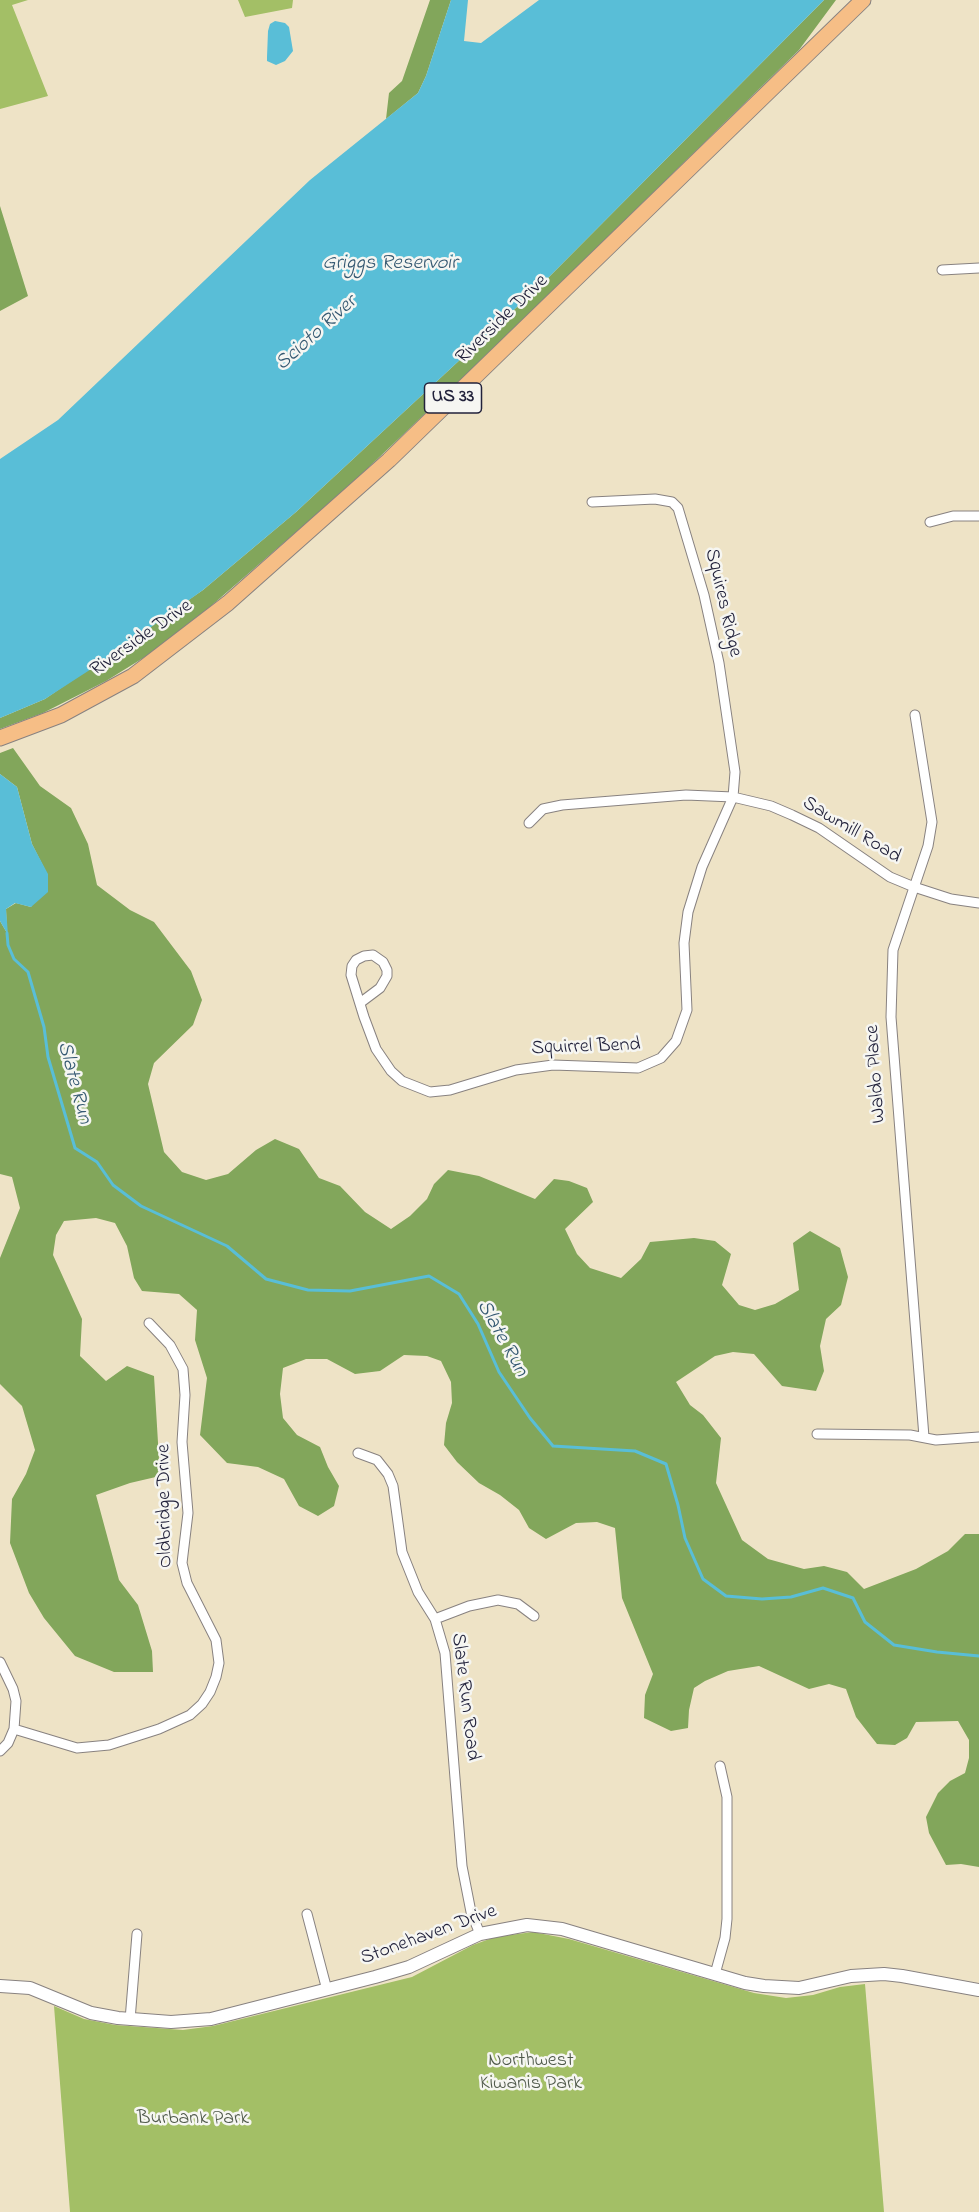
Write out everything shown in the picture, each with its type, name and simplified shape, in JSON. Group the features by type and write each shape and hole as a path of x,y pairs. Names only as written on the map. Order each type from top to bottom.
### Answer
{"main road":[{"name":"Riverside Drive","path":"0,738 61,715 133,676 228,603 389,460 863,0"}],"street":[{"path":"942,270 979,268"},
{"name":"Squires Ridge","path":"591,502 655,499 672,501 678,508 704,595 719,663 735,772 734,797"},
{"path":"930,522 953,516 979,516"},
{"name":"Waldo Place","path":"915,715 932,822 928,846 893,950 891,1017 924,1437"},
{"name":"Sawmill Road","path":"529,823 543,809 562,805 686,795 734,797 771,806 819,828 890,877 951,899 979,903"},
{"name":"Squirrel Bend","path":"360,1003 380,988 387,976 383,962 373,955 360,957 352,966 351,975 360,1003 384,1063 402,1082 421,1090 435,1092 450,1090 516,1070 554,1065 638,1068 650,1064 670,1049 684,1022 688,998 684,943 688,912 702,867 734,797"},
{"name":"Oldbridge Drive","path":"14,1729 77,1748 109,1745 159,1729 190,1715 206,1698 216,1677 219,1663 216,1641 187,1583 182,1563 188,1513 182,1442 185,1395 183,1369 170,1345 149,1323"},
{"path":"817,1434 910,1435 936,1440 979,1437"},
{"name":"Slate Run Road","path":"358,1453 377,1460 388,1474 393,1486 402,1552 418,1592 435,1619 445,1653 466,1891 480,1934"},
{"path":"435,1619 470,1606 498,1600 518,1604 534,1616"},
{"path":"0,1662 16,1701 14,1729 8,1743 0,1751"},
{"path":"715,1974 725,1938 727,1919 727,1797 720,1766"},
{"path":"307,1914 327,1990"},
{"name":"Stonehaven Drive","path":"0,1986 30,1988 92,2013 130,2020 171,2022 211,2019 408,1967 480,1934 505,1928 544,1926 745,1983 799,1988 851,1976 884,1974 979,1990"},
{"path":"130,2020 136,1934"}],"green space":[{"path":"0,0 28,0 12,5 48,96 0,109"},
{"path":"238,0 293,0 292,8 245,17"},
{"path":"430,0 451,0 426,76 418,93 386,119 389,93 402,81"},
{"path":"824,0 836,0 799,50 493,349 349,486 196,619 148,655 106,681 43,713 0,729 0,718 45,699 203,590 296,512 546,280"},
{"path":"0,206 28,296 0,311"},
{"path":"13,748 40,786 71,808 88,844 97,885 130,910 154,922 191,971 202,1000 193,1025 154,1063 148,1084 164,1152 182,1172 206,1180 228,1174 256,1150 275,1139 299,1149 319,1178 340,1186 365,1212 391,1229 410,1216 427,1199 434,1184 448,1170 479,1176 535,1199 554,1179 569,1181 587,1188 593,1202 565,1229 577,1254 590,1268 621,1278 641,1259 650,1242 694,1238 715,1241 731,1254 722,1285 739,1305 755,1310 775,1304 799,1290 793,1243 810,1231 840,1248 848,1277 841,1305 826,1319 820,1346 824,1371 816,1391 782,1386 754,1354 733,1352 715,1356 676,1382 690,1405 703,1415 721,1438 716,1483 742,1540 768,1559 804,1569 824,1566 847,1572 864,1589 916,1569 948,1551 965,1534 979,1534 979,1867 961,1864 946,1865 929,1833 926,1817 938,1793 950,1781 965,1773 969,1758 969,1740 958,1721 916,1722 907,1738 895,1745 877,1744 856,1717 846,1689 829,1684 809,1689 759,1666 728,1671 694,1688 688,1728 671,1731 644,1718 645,1695 653,1674 622,1598 615,1528 597,1522 576,1523 546,1539 529,1528 519,1510 500,1495 479,1483 457,1462 444,1445 446,1423 452,1403 451,1382 441,1361 427,1356 404,1355 380,1371 355,1374 327,1359 306,1359 283,1368 280,1394 283,1418 297,1435 320,1447 339,1486 334,1506 318,1516 299,1506 284,1479 258,1467 227,1463 200,1435 207,1378 195,1340 197,1310 179,1294 142,1291 134,1278 127,1246 115,1223 96,1218 64,1221 56,1235 53,1255 82,1319 80,1356 106,1381 127,1366 154,1376 160,1476 130,1483 96,1495 119,1580 138,1605 152,1651 153,1672 114,1672 75,1656 44,1618 29,1593 10,1543 12,1499 26,1474 35,1450 22,1406 0,1384 0,1258 20,1208 12,1177 0,1174 0,921 7,933 6,909 16,903 31,907 47,874 32,844 17,787 0,774 0,753"},
{"name":"Northwest Kiwanis Park","path":"533,1932 569,1939 754,1993 786,1998 865,1984 884,2212 70,2212 54,2006 84,2019 115,2025 183,2030 213,2026 412,1977 473,1945 495,1937"}],"water":[{"name":"Griggs Reservoir","path":"451,0 468,0 464,41 481,43 539,0 824,0 546,280 296,512 203,590 102,662 45,699 0,718 0,459 58,420 310,180 418,93 426,76"},
{"path":"275,21 285,23 289,27 293,51 285,61 276,65 267,61 268,31 270,24"},
{"path":"0,774 17,787 32,844 48,874 48,892 31,907 15,903 6,909 8,935 0,921"}],"waterway":[{"name":"Slate Run","path":"7,933 8,945 14,959 28,972 44,1027 48,1057 75,1148 97,1162 113,1185 141,1206 227,1246 266,1279 308,1290 350,1291 429,1276 459,1294 478,1324 499,1372 530,1418 553,1446 635,1451 666,1464 685,1538 703,1579 726,1596 762,1599 791,1597 823,1588 853,1598 865,1622 894,1645 979,1656"}],"water label":[{"name":"Scioto River","path":"317,334"}],"park label":[{"name":"Burbank Park","path":"193,2120"}]}
